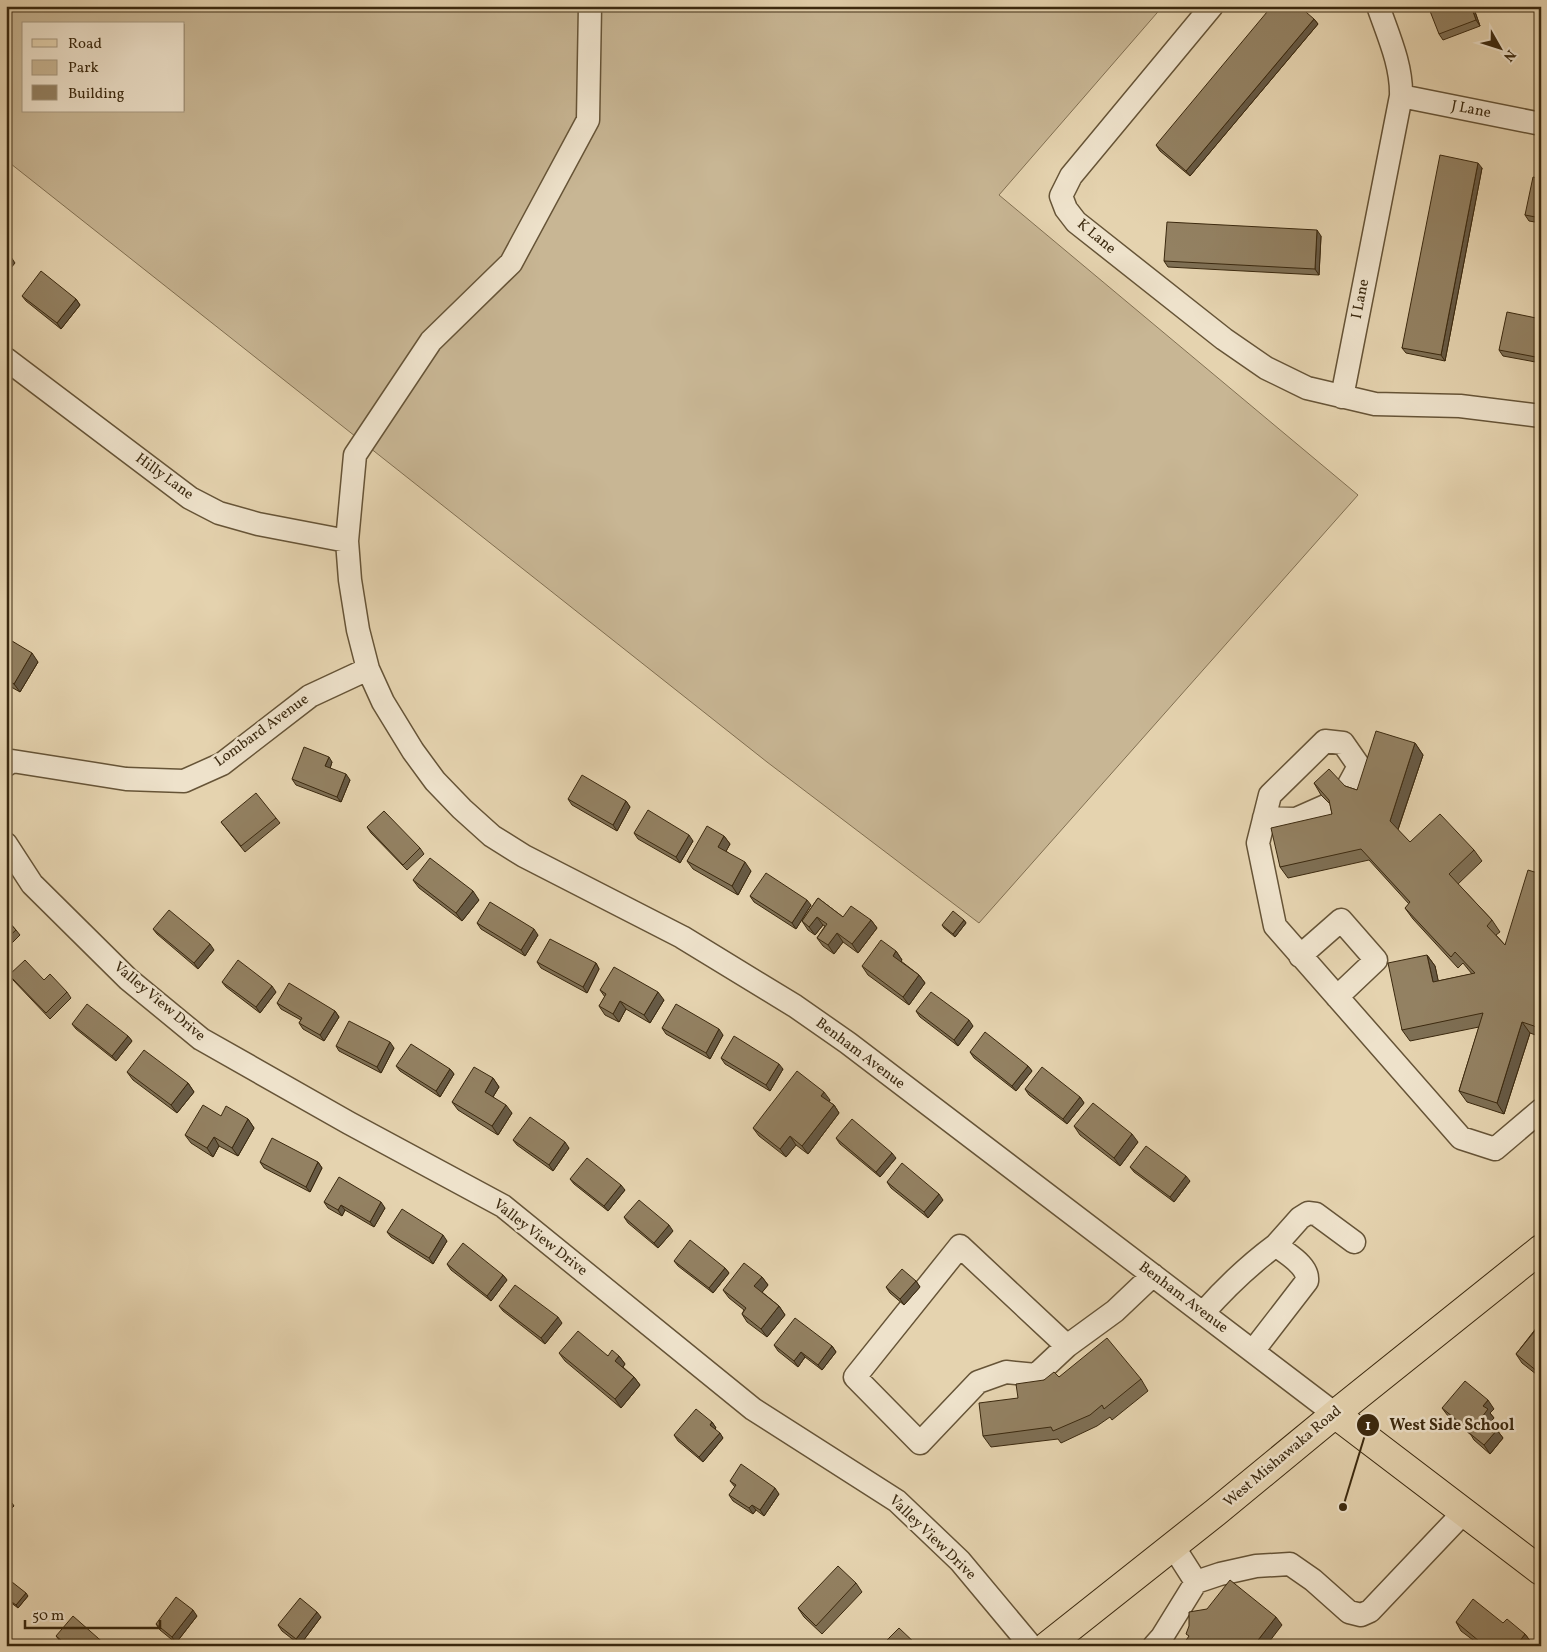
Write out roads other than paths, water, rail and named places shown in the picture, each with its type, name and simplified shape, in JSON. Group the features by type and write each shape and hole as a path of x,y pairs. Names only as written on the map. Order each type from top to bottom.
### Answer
{"main road":[{"name":"West Mishawaka Road","path":"1047,1646 1541,1249"},
{"name":"Benham Avenue","path":"1335,1414 1541,1571"}],"street":[{"name":"Benham Avenue","path":"590,6 588,120 511,263 431,341 355,455 347,541 350,580 358,630 368,669 384,702 413,751 435,781 492,836 524,856 682,937 795,1006 848,1043 1335,1414"},
{"name":"K Lane","path":"1212,6 1071,176 1061,196 1066,208 1076,222 1224,339 1266,368 1307,388 1342,397"},
{"name":"I Lane","path":"1342,397 1401,96 1402,81 1378,6"},
{"name":"J Lane","path":"1401,96 1541,124"},
{"name":"Hilly Lane","path":"6,359 190,498 219,513 258,524 347,541"},
{"path":"1342,397 1375,404 1460,406 1541,416"},
{"name":"Lombard Avenue","path":"6,765 12,761 126,779 184,781 222,764 310,696 368,669"},
{"path":"1264,818 1296,818 1338,797 1359,766 1343,743 1325,741 1270,795 1264,818 1258,843 1275,926 1461,1138 1496,1148 1541,1110"},
{"name":"Valley View Drive","path":"6,844 32,884 114,966 201,1039 349,1123 503,1206 753,1409 897,1501 960,1561 1031,1646"},
{"path":"1300,956 1341,920 1376,960 1337,997"},
{"path":"1203,1313 1217,1297 1256,1260 1276,1245 1300,1218 1308,1213 1316,1214 1354,1242"},
{"path":"1253,1351 1307,1281 1308,1277 1305,1269 1276,1245"},
{"path":"1067,1346 960,1246 855,1377 920,1443 978,1382 1006,1372 1036,1375 1067,1346 1115,1311 1153,1276"},
{"path":"1154,1646 1162,1637 1196,1582 1220,1574 1256,1566 1290,1564 1313,1580 1349,1612 1361,1615 1370,1611 1464,1512"},
{"path":"1173,1546 1196,1582"}],"place":[{"name":"West Side School","path":"1343,1507"}]}
